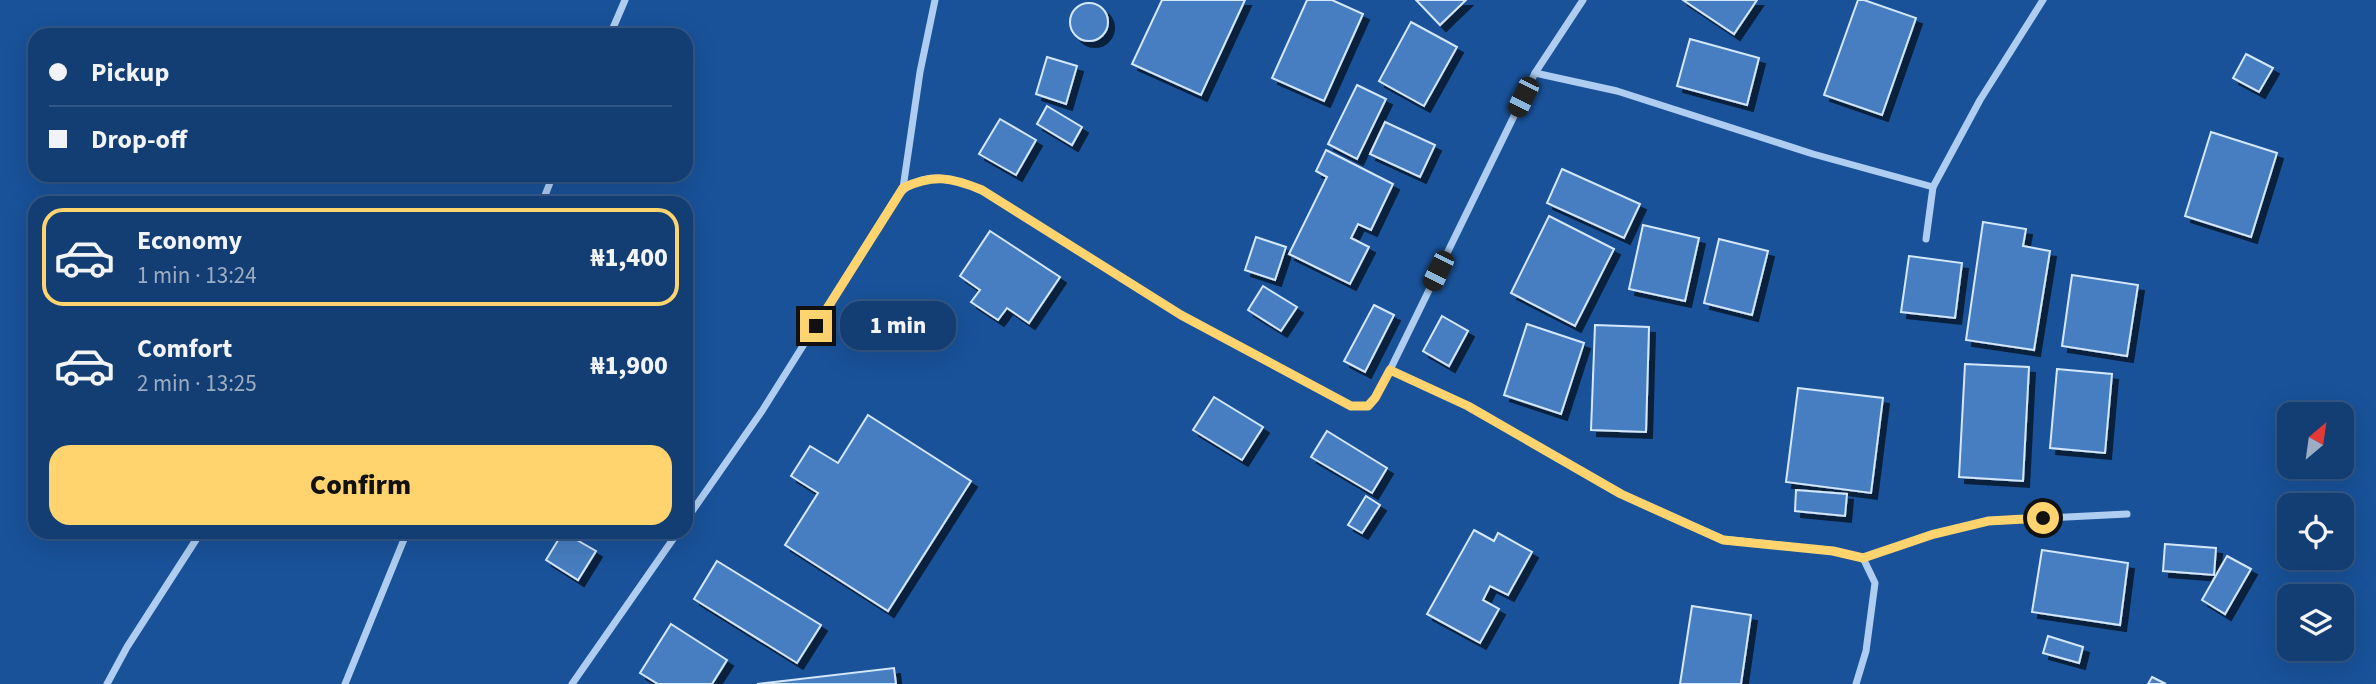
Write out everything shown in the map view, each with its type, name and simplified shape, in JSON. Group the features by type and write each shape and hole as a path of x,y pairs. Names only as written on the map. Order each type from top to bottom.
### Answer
{"street":[{"path":"613,28 625,0"},
{"path":"693,510 762,411 903,188 919,72 935,0"},
{"path":"903,188 919,181 951,178 982,190 1181,315 1351,406 1368,406 1390,370 1535,73 1583,0"},
{"path":"1926,239 1933,187 1980,100 2043,0"},
{"path":"1535,73 1617,92 1812,154 1933,187"},
{"path":"1390,370 1468,406 1621,494 1723,540 1833,551 1863,558 1934,534 1988,521 2127,514"},
{"path":"107,684 127,647 196,539"},
{"path":"345,684 404,539"},
{"path":"572,684 673,539"},
{"path":"1856,684 1866,651 1875,583 1863,558"}],"building":[{"path":"1162,0 1245,0 1201,95 1132,64"},
{"path":"1307,0 1332,0 1363,14 1324,101 1272,78"},
{"path":"1416,0 1466,0 1440,25"},
{"path":"1683,0 1757,0 1734,34"},
{"path":"1858,0 1916,18 1882,115 1824,95"},
{"path":"1089,3 1102,9 1108,22 1102,35 1089,41 1076,35 1070,22 1076,9"},
{"path":"1411,22 1457,47 1424,106 1379,81"},
{"path":"1690,39 1759,58 1747,105 1677,86"},
{"path":"2246,54 2273,68 2259,92 2233,78"},
{"path":"1047,57 1077,66 1066,104 1036,94"},
{"path":"1357,85 1386,99 1357,159 1328,144"},
{"path":"1047,106 1082,127 1072,145 1037,124"},
{"path":"1000,119 1036,140 1016,175 979,154"},
{"path":"1385,122 1435,145 1420,177 1370,154"},
{"path":"2211,132 2277,153 2251,237 2185,216"},
{"path":"1326,150 1393,184 1371,230 1358,224 1351,238 1369,247 1350,284 1289,254 1327,177 1316,171"},
{"path":"1562,169 1640,204 1624,238 1547,203"},
{"path":"1549,216 1614,249 1575,326 1511,293"},
{"path":"1983,222 2026,229 2023,246 2050,251 2034,350 1966,340"},
{"path":"1643,225 1699,238 1685,301 1629,289"},
{"path":"990,231 1060,277 1029,323 1007,308 998,320 971,302 980,290 960,276"},
{"path":"1256,237 1286,247 1275,280 1245,270"},
{"path":"1719,239 1768,251 1752,315 1704,303"},
{"path":"1909,256 1962,263 1955,318 1901,312"},
{"path":"2072,275 2138,285 2127,356 2062,346"},
{"path":"1263,286 1297,307 1281,331 1248,310"},
{"path":"1374,305 1394,315 1365,372 1344,361"},
{"path":"1442,316 1468,331 1449,366 1423,351"},
{"path":"1527,324 1584,343 1561,414 1504,395"},
{"path":"1595,325 1649,327 1646,432 1591,430"},
{"path":"1965,364 2029,367 2023,481 1959,477"},
{"path":"2057,369 2112,374 2105,453 2050,448"},
{"path":"1798,388 1883,398 1871,493 1786,482"},
{"path":"1214,397 1263,427 1242,460 1193,430"},
{"path":"868,415 971,481 888,611 785,545 818,493 791,476 810,446 838,463"},
{"path":"1327,431 1387,468 1372,493 1311,457"},
{"path":"1796,490 1847,494 1845,516 1795,511"},
{"path":"1366,496 1380,505 1362,533 1348,525"},
{"path":"1474,530 1494,541 1498,533 1532,552 1508,595 1490,586 1483,600 1499,609 1480,643 1427,614"},
{"path":"559,539 575,539 596,551 578,580 546,560"},
{"path":"2165,544 2216,548 2214,575 2163,571"},
{"path":"2042,550 2128,563 2120,625 2032,612"},
{"path":"2227,556 2251,569 2225,614 2202,600"},
{"path":"717,561 821,625 797,663 694,599"},
{"path":"1692,606 1751,615 1741,684 1680,684"},
{"path":"671,624 727,660 712,684 658,684 640,673"},
{"path":"2048,636 2083,647 2079,663 2043,653"},
{"path":"894,668 896,684 757,684"},
{"path":"2152,677 2166,684 2148,684"}],"route":[{"path":"816,326 903,188 919,181 951,178 982,190 1181,315 1351,406 1368,406 1390,370 1468,406 1621,494 1723,540 1833,551 1863,558 1934,534 1988,521 2043,518"}]}
